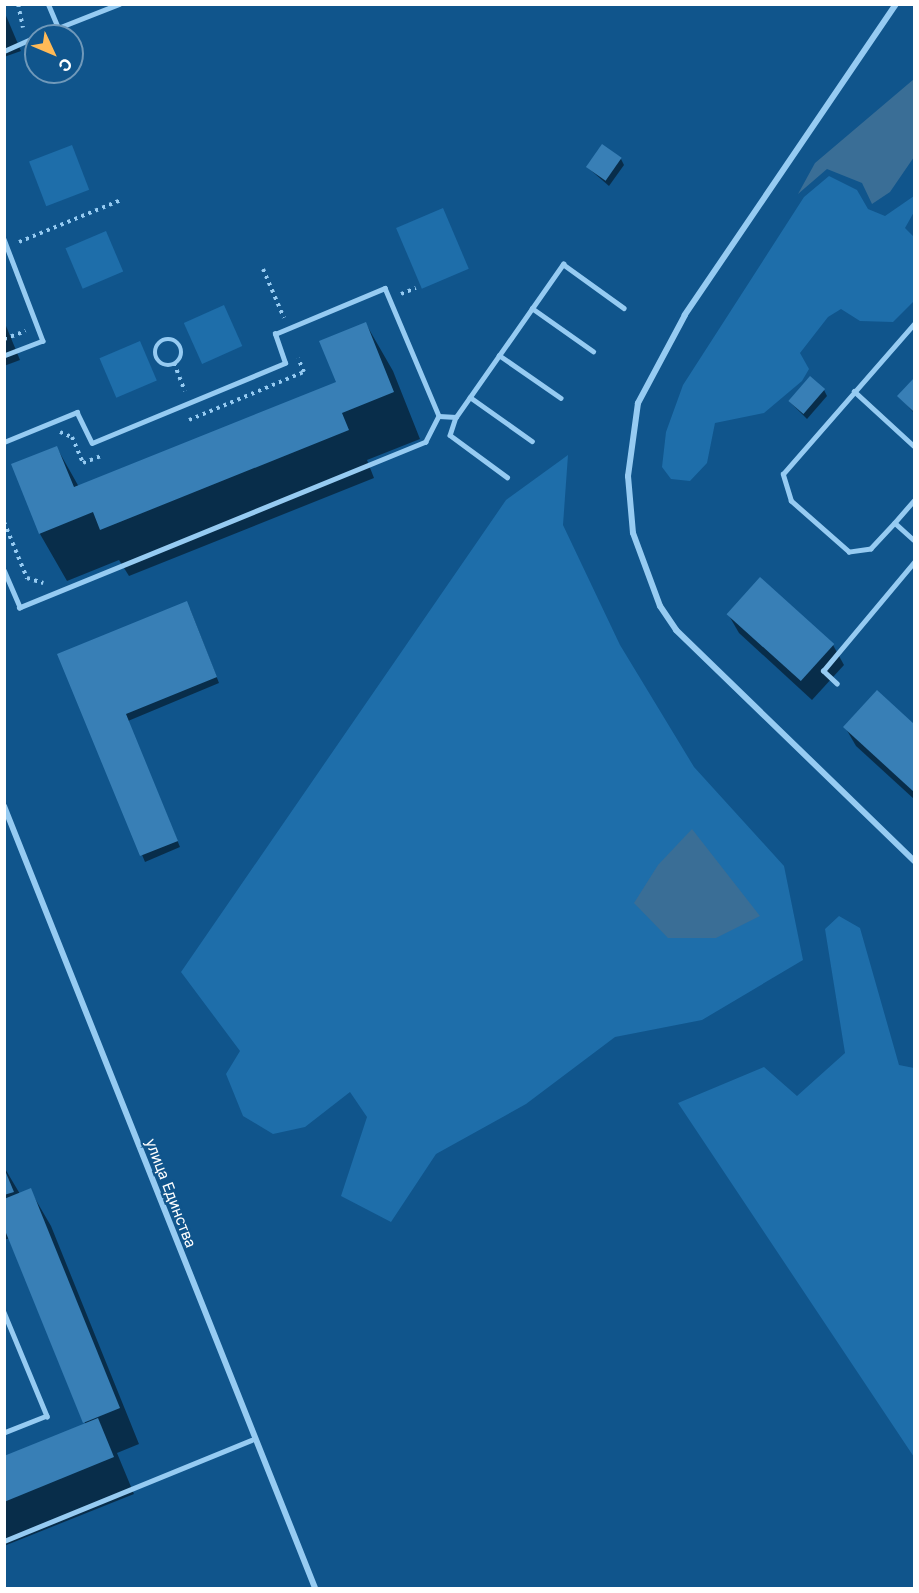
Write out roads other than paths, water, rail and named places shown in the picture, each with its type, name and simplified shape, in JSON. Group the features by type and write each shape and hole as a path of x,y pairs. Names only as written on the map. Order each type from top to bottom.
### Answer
{"street":[{"path":"896,4 685,315 638,404 628,476 633,533 660,606 676,630 915,861"},
{"name":"улица Единства","path":"4,806 251,1440 315,1588"}],"lane":[{"path":"48,4 56,24"},
{"path":"67,24 119,4"},
{"path":"4,51 24,43"},
{"path":"4,239 43,341 4,356"},
{"path":"507,477 450,435 456,417 563,264 624,308"},
{"path":"4,442 77,412 92,443 285,363 275,334 385,288 439,416 426,442 20,608 4,571"},
{"path":"532,308 593,351"},
{"path":"915,324 790,462 784,486 791,501 849,552 871,549 915,501"},
{"path":"499,355 561,398"},
{"path":"854,391 915,446"},
{"path":"470,397 532,441"},
{"path":"439,416 456,417"},
{"path":"895,523 915,540"},
{"path":"837,684 823,671 915,562"},
{"path":"4,1312 47,1416 4,1433"},
{"path":"4,1541 251,1440"}]}
